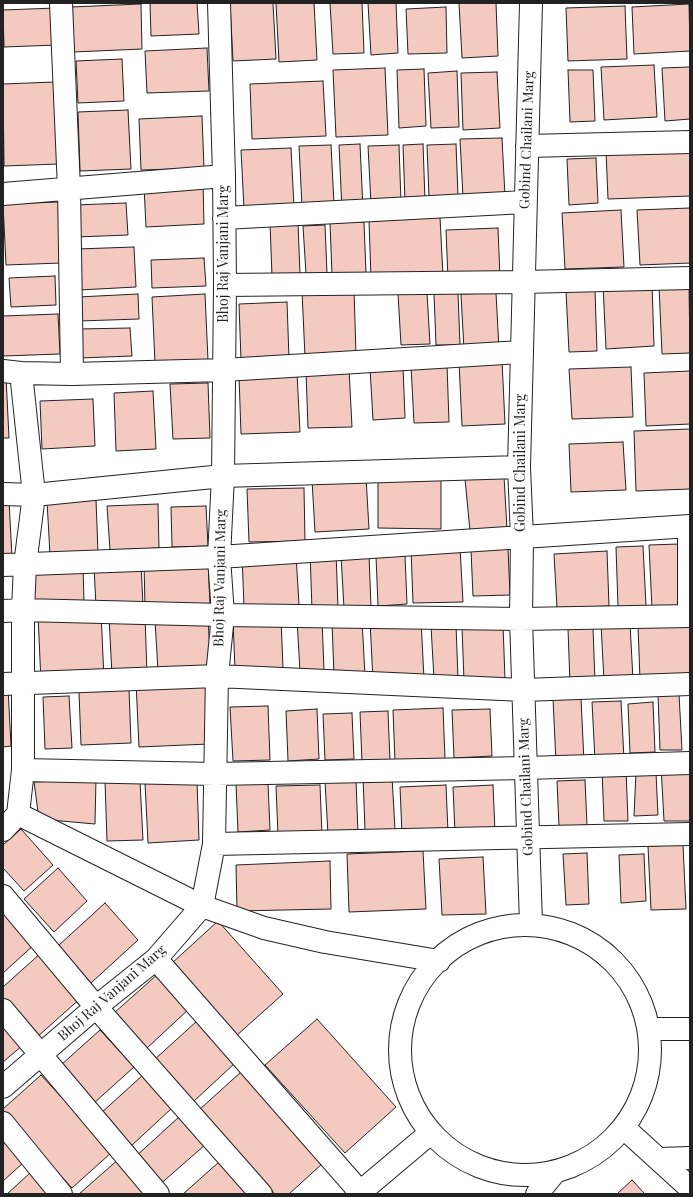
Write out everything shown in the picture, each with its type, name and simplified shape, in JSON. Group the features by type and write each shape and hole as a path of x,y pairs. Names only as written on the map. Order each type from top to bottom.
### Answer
{"street":[{"path":"61,3 69,189 72,374"},
{"name":"Bhoj Raj Vanjani Marg","path":"3,1087 96,1007 156,959 202,906 214,844 217,676 223,615 219,557 223,476 225,285 224,176 219,3"},
{"name":"Gobind Chailani Marg","path":"531,3 519,467 522,538 521,619 531,924"},
{"path":"527,146 690,142"},
{"path":"3,194 224,176"},
{"path":"224,218 525,202"},
{"path":"225,285 523,282 690,278"},
{"path":"3,830 18,814 23,770 12,684 13,610 25,565 34,495 12,372 72,374 224,370 521,352"},
{"path":"3,494 34,495 223,476 519,467"},
{"path":"3,565 219,557 690,526 689,616 521,619 223,615 13,610"},
{"path":"12,684 217,676 523,690 690,684"},
{"path":"23,770 215,774 526,768 690,763"},
{"path":"18,814 202,906 264,928 325,942 439,961"},
{"path":"214,844 690,834"},
{"path":"3,896 96,1007 261,1194"},
{"path":"531,924 569,931 607,954 635,987 649,1029 650,1072 624,1128 591,1157 551,1173 507,1174 466,1160 428,1135 414,1107 401,1066 403,1022 420,982 439,961 449,950 488,929 531,924"},
{"path":"156,959 369,1190 428,1135"},
{"path":"3,1010 158,1194"},
{"path":"649,1029 690,1029"},
{"path":"3,1123 61,1194"},
{"path":"624,1128 690,1188"},
{"path":"659,1160 690,1158"},
{"path":"537,1194 555,1172"}],"building":[{"path":"150,3 197,3 199,34 151,36"},
{"path":"230,3 273,3 276,59 233,61"},
{"path":"276,3 314,3 317,60 279,62"},
{"path":"330,3 362,3 364,53 333,54"},
{"path":"368,3 396,3 398,53 371,55"},
{"path":"459,3 496,3 498,56 462,58"},
{"path":"141,4 142,49 73,52 71,7"},
{"path":"689,4 690,51 634,54 632,7"},
{"path":"625,6 627,59 568,61 566,8"},
{"path":"446,7 447,53 408,54 406,9"},
{"path":"56,8 57,45 4,47 3,10"},
{"path":"207,48 209,91 147,93 145,51"},
{"path":"122,59 124,101 78,103 76,61"},
{"path":"654,65 657,117 604,120 601,67"},
{"path":"690,67 690,119 665,121 662,68"},
{"path":"385,68 388,135 336,137 333,70"},
{"path":"424,69 426,126 399,128 397,70"},
{"path":"568,70 593,70 595,121 570,122"},
{"path":"457,71 459,127 431,128 428,73"},
{"path":"497,72 500,128 463,130 461,73"},
{"path":"323,81 326,136 252,139 250,84"},
{"path":"55,82 59,164 4,166 3,84"},
{"path":"128,110 131,169 80,171 78,112"},
{"path":"202,116 204,168 141,170 139,119"},
{"path":"502,138 505,196 463,197 460,139"},
{"path":"360,144 363,209 342,210 339,145"},
{"path":"423,144 425,201 405,202 403,145"},
{"path":"456,144 458,196 429,197 427,145"},
{"path":"331,145 334,204 302,206 299,146"},
{"path":"399,145 401,203 371,204 368,146"},
{"path":"291,148 294,207 244,209 241,150"},
{"path":"690,148 690,196 608,199 606,151"},
{"path":"596,158 598,203 569,205 567,159"},
{"path":"203,183 204,224 146,227 144,186"},
{"path":"59,202 61,263 6,265 3,204"},
{"path":"126,203 128,235 76,237 75,205"},
{"path":"690,208 690,263 640,265 637,210"},
{"path":"621,210 624,267 565,269 562,213"},
{"path":"440,217 443,276 371,279 369,221"},
{"path":"364,222 366,273 332,275 330,223"},
{"path":"270,223 298,223 300,274 272,276"},
{"path":"325,225 327,273 306,274 303,226"},
{"path":"498,228 500,277 448,279 446,230"},
{"path":"134,247 136,287 79,290 77,249"},
{"path":"204,258 206,286 152,288 151,260"},
{"path":"55,276 56,305 11,307 9,278"},
{"path":"652,284 654,346 606,349 603,285"},
{"path":"689,285 690,353 662,354 659,286"},
{"path":"354,289 356,355 305,357 302,291"},
{"path":"595,290 597,351 569,352 566,291"},
{"path":"427,293 430,344 401,345 398,294"},
{"path":"458,293 460,345 436,345 434,294"},
{"path":"496,293 499,349 464,350 461,294"},
{"path":"138,294 139,319 79,321 78,297"},
{"path":"205,294 208,360 155,363 152,297"},
{"path":"287,302 289,358 241,360 239,304"},
{"path":"58,314 60,354 3,356 3,316"},
{"path":"130,328 132,356 79,358 78,329"},
{"path":"502,360 505,424 462,426 459,362"},
{"path":"447,365 449,422 414,423 411,366"},
{"path":"403,366 405,418 373,420 370,368"},
{"path":"631,367 633,417 572,419 569,369"},
{"path":"349,369 352,427 308,428 306,372"},
{"path":"690,371 690,424 646,426 644,373"},
{"path":"297,373 300,432 241,434 239,376"},
{"path":"3,377 6,377 9,438 3,438"},
{"path":"208,383 210,438 173,439 170,384"},
{"path":"153,391 156,449 116,451 114,393"},
{"path":"93,399 95,446 42,449 40,401"},
{"path":"690,429 690,489 636,491 634,431"},
{"path":"623,442 626,490 571,492 569,444"},
{"path":"378,476 441,476 441,529 378,528"},
{"path":"504,476 507,529 470,531 465,479"},
{"path":"366,477 369,529 315,532 312,480"},
{"path":"304,488 305,541 249,542 247,489"},
{"path":"96,500 98,553 50,555 47,501"},
{"path":"3,501 9,501 12,557 3,557"},
{"path":"158,504 159,548 110,550 107,506"},
{"path":"206,506 208,546 172,547 171,507"},
{"path":"679,544 682,608 652,609 649,545"},
{"path":"643,546 646,606 618,607 616,547"},
{"path":"460,547 463,602 413,603 411,549"},
{"path":"508,548 510,595 473,596 471,550"},
{"path":"336,551 338,609 312,610 310,552"},
{"path":"607,551 609,606 557,608 554,554"},
{"path":"296,554 299,605 244,607 242,556"},
{"path":"369,555 371,607 344,608 341,556"},
{"path":"405,555 407,604 378,606 376,556"},
{"path":"208,561 210,606 145,608 144,563"},
{"path":"141,564 143,605 96,607 94,566"},
{"path":"83,567 84,601 30,604 28,570"},
{"path":"101,612 104,679 41,682 38,615"},
{"path":"145,616 147,674 112,675 109,617"},
{"path":"208,618 211,669 158,671 155,620"},
{"path":"281,618 283,668 235,670 233,620"},
{"path":"322,618 324,671 300,672 297,619"},
{"path":"421,619 424,679 373,681 370,621"},
{"path":"362,620 365,675 334,676 332,622"},
{"path":"630,623 633,680 604,681 601,624"},
{"path":"690,624 690,679 640,680 638,626"},
{"path":"456,625 458,678 434,679 431,626"},
{"path":"503,625 505,679 464,681 462,627"},
{"path":"593,628 595,682 570,684 568,629"},
{"path":"206,679 209,744 139,747 136,682"},
{"path":"3,688 8,688 11,746 3,747"},
{"path":"129,689 131,743 81,745 79,692"},
{"path":"679,694 682,750 660,750 658,695"},
{"path":"69,696 72,748 45,749 43,697"},
{"path":"581,698 584,762 556,763 553,699"},
{"path":"621,701 624,759 595,760 592,702"},
{"path":"653,702 655,752 630,753 628,704"},
{"path":"268,706 270,760 233,761 230,707"},
{"path":"443,708 445,759 395,762 393,710"},
{"path":"317,709 319,759 288,761 286,711"},
{"path":"490,709 492,756 454,758 452,710"},
{"path":"388,711 390,761 362,763 360,712"},
{"path":"352,713 354,759 325,760 323,714"},
{"path":"690,765 690,821 664,821 661,766"},
{"path":"602,770 626,770 628,821 604,821"},
{"path":"636,772 656,773 658,815 634,816"},
{"path":"392,776 395,830 365,830 363,777"},
{"path":"96,779 95,824 39,819 34,782"},
{"path":"356,780 358,834 328,835 325,781"},
{"path":"585,780 587,825 559,827 557,781"},
{"path":"140,781 143,840 107,841 105,782"},
{"path":"197,781 199,840 148,843 145,783"},
{"path":"268,783 270,830 238,832 236,784"},
{"path":"320,785 322,834 278,836 276,786"},
{"path":"446,785 448,832 402,834 400,787"},
{"path":"493,785 495,831 455,833 453,787"},
{"path":"21,829 53,865 24,891 3,868 3,845"},
{"path":"683,845 686,909 651,910 648,846"},
{"path":"423,851 426,909 349,912 347,854"},
{"path":"587,853 589,904 566,905 563,854"},
{"path":"644,854 646,901 621,903 619,855"},
{"path":"483,857 486,914 442,915 439,859"},
{"path":"330,861 331,909 237,911 236,865"},
{"path":"58,868 87,901 54,932 24,899"},
{"path":"105,903 138,940 91,983 58,946"},
{"path":"3,907 36,943 3,973"},
{"path":"218,921 283,994 236,1036 171,964"},
{"path":"42,952 82,997 36,1038 3,1000 3,987"},
{"path":"159,973 190,1008 146,1049 114,1013"},
{"path":"317,1019 396,1107 345,1153 265,1065"},
{"path":"197,1021 235,1063 193,1102 154,1060"},
{"path":"3,1023 23,1045 3,1062"},
{"path":"100,1030 134,1067 94,1103 61,1065"},
{"path":"241,1072 323,1163 289,1194 275,1194 199,1110"},
{"path":"41,1075 112,1152 72,1188 3,1112 3,1109"},
{"path":"143,1075 172,1108 130,1147 100,1114"},
{"path":"180,1116 206,1144 157,1187 133,1159"},
{"path":"3,1141 23,1163 3,1181"},
{"path":"120,1158 152,1194 79,1194"},
{"path":"219,1162 248,1194 183,1194"},
{"path":"30,1173 49,1194 7,1194"},
{"path":"632,1180 645,1194 617,1194"}]}
